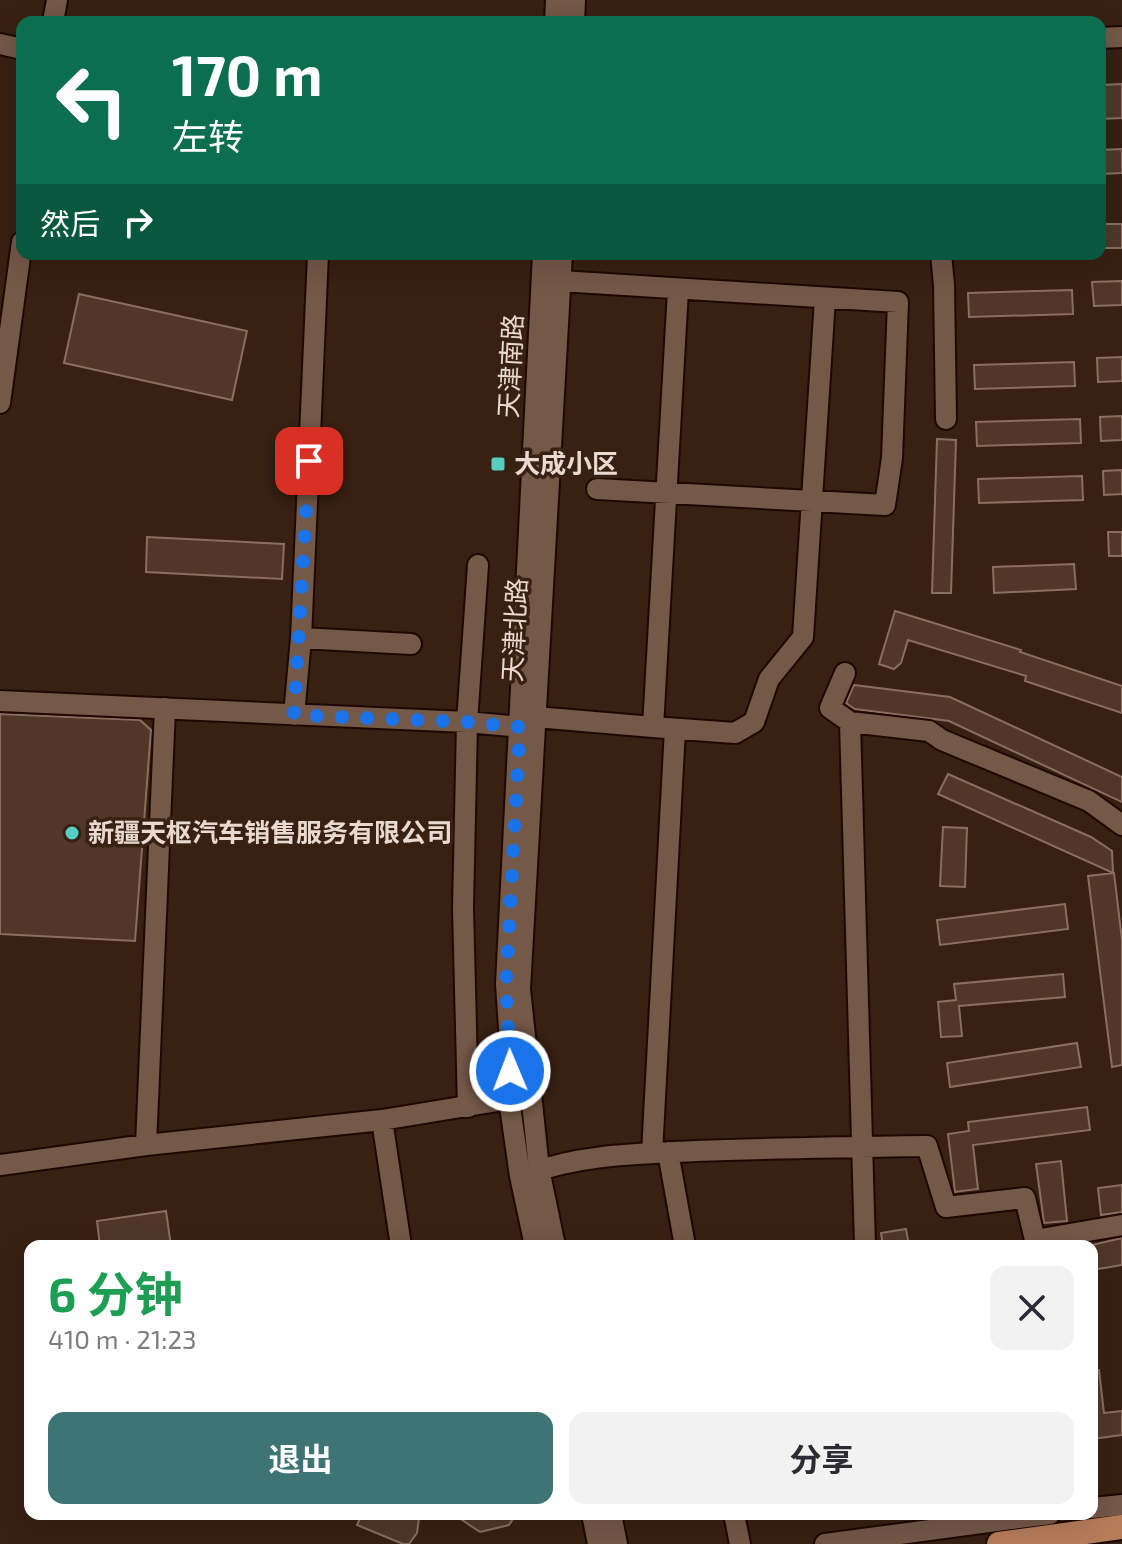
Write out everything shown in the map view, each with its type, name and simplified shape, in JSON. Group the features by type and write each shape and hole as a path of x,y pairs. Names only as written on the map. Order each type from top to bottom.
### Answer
{"main road":[{"path":"999,1544 1122,1527"},
{"path":"1105,1544 1122,1542"}],"street":[{"path":"0,403 20,260"},
{"path":"294,715 301,638 318,260"},
{"name":"天津南路","path":"535,1240 530,1173 509,1099 510,1043 506,984 528,722 548,326 543,260"},
{"path":"548,326 560,281 562,260"},
{"path":"942,260 946,419"},
{"path":"560,281 898,302 892,458 885,505 597,489"},
{"path":"653,727 678,290"},
{"path":"0,701 467,722 653,727 735,733 754,722 769,679 803,637 825,299"},
{"path":"468,1107 463,908 467,722 478,565"},
{"path":"301,638 411,644"},
{"path":"845,673 830,708 850,722 929,731 942,740 1089,801 1122,825"},
{"path":"146,1145 165,708"},
{"name":"天津北路","path":"528,722 520,989 530,1173 553,1240"},
{"path":"850,722 865,1240"},
{"path":"675,729 660,1153 683,1240"},
{"path":"0,1165 146,1145 382,1120 509,1099"},
{"path":"382,1120 400,1240"},
{"path":"530,1173 602,1155 927,1146 946,1207 1025,1198 1035,1240 1122,1225"},
{"path":"1098,1507 1122,1505"},
{"path":"593,1520 598,1544"},
{"path":"612,1520 617,1544"},
{"path":"735,1520 740,1544"},
{"path":"825,1544 1005,1520"}],"building":[{"path":"1122,84 1122,118 1106,119 1106,85"},
{"path":"1122,149 1122,173 1106,174 1106,150"},
{"path":"1106,224 1122,224 1122,248 1106,248"},
{"path":"1122,281 1122,305 1094,306 1092,282"},
{"path":"1072,290 1073,314 969,317 968,293"},
{"path":"79,294 247,331 232,400 64,363"},
{"path":"1122,357 1122,381 1098,382 1097,358"},
{"path":"1074,362 1075,386 975,389 974,365"},
{"path":"1122,416 1122,440 1101,441 1100,417"},
{"path":"1080,419 1081,443 977,446 976,422"},
{"path":"937,439 956,440 951,593 932,593"},
{"path":"1122,470 1122,494 1104,495 1103,471"},
{"path":"1082,476 1083,500 979,503 978,479"},
{"path":"1108,532 1122,532 1122,556 1109,556"},
{"path":"147,537 284,544 282,579 146,572"},
{"path":"1074,564 1076,589 994,593 993,567"},
{"path":"895,611 1021,650 1122,686 1122,713 1025,681 1026,676 908,640 901,663 894,669 879,664"},
{"path":"854,685 950,697 1122,777 1122,802 949,721 855,709 846,703"},
{"name":"新疆天枢汽车销售服务有限公司","path":"0,714 140,720 151,730 135,941 0,934"},
{"path":"948,774 1091,837 1112,851 1113,873 938,794"},
{"path":"943,827 967,828 965,887 940,886"},
{"path":"1114,873 1122,940 1122,1065 1112,1067 1088,876"},
{"path":"1065,904 1068,929 940,945 937,920"},
{"path":"1063,974 1065,997 959,1006 962,1036 941,1037 938,1002 956,1000 954,984"},
{"path":"1077,1043 1081,1067 950,1087 947,1063"},
{"path":"1087,1107 1090,1130 973,1145 978,1189 955,1192 948,1134 969,1131 968,1122"},
{"path":"1061,1161 1067,1221 1044,1223 1036,1164"},
{"path":"1122,1185 1122,1212 1101,1215 1098,1188"},
{"path":"166,1211 170,1240 99,1240 97,1221"},
{"path":"906,1229 908,1240 882,1240 881,1233"},
{"path":"1122,1238 1122,1265 1098,1269 1098,1244"},
{"path":"1098,1370 1104,1413 1122,1411 1122,1435 1098,1438"},
{"path":"359,1520 419,1520 417,1533 409,1544 357,1525"},
{"path":"462,1520 512,1520 509,1525 480,1532"}],"place":[{"name":"大成小区","path":"498,464"},
{"name":"新疆天枢汽车销售服务有限公司","path":"72,833"}],"route":[{"path":"309,461 301,638 294,715 520,727 506,984 510,1071"}]}
